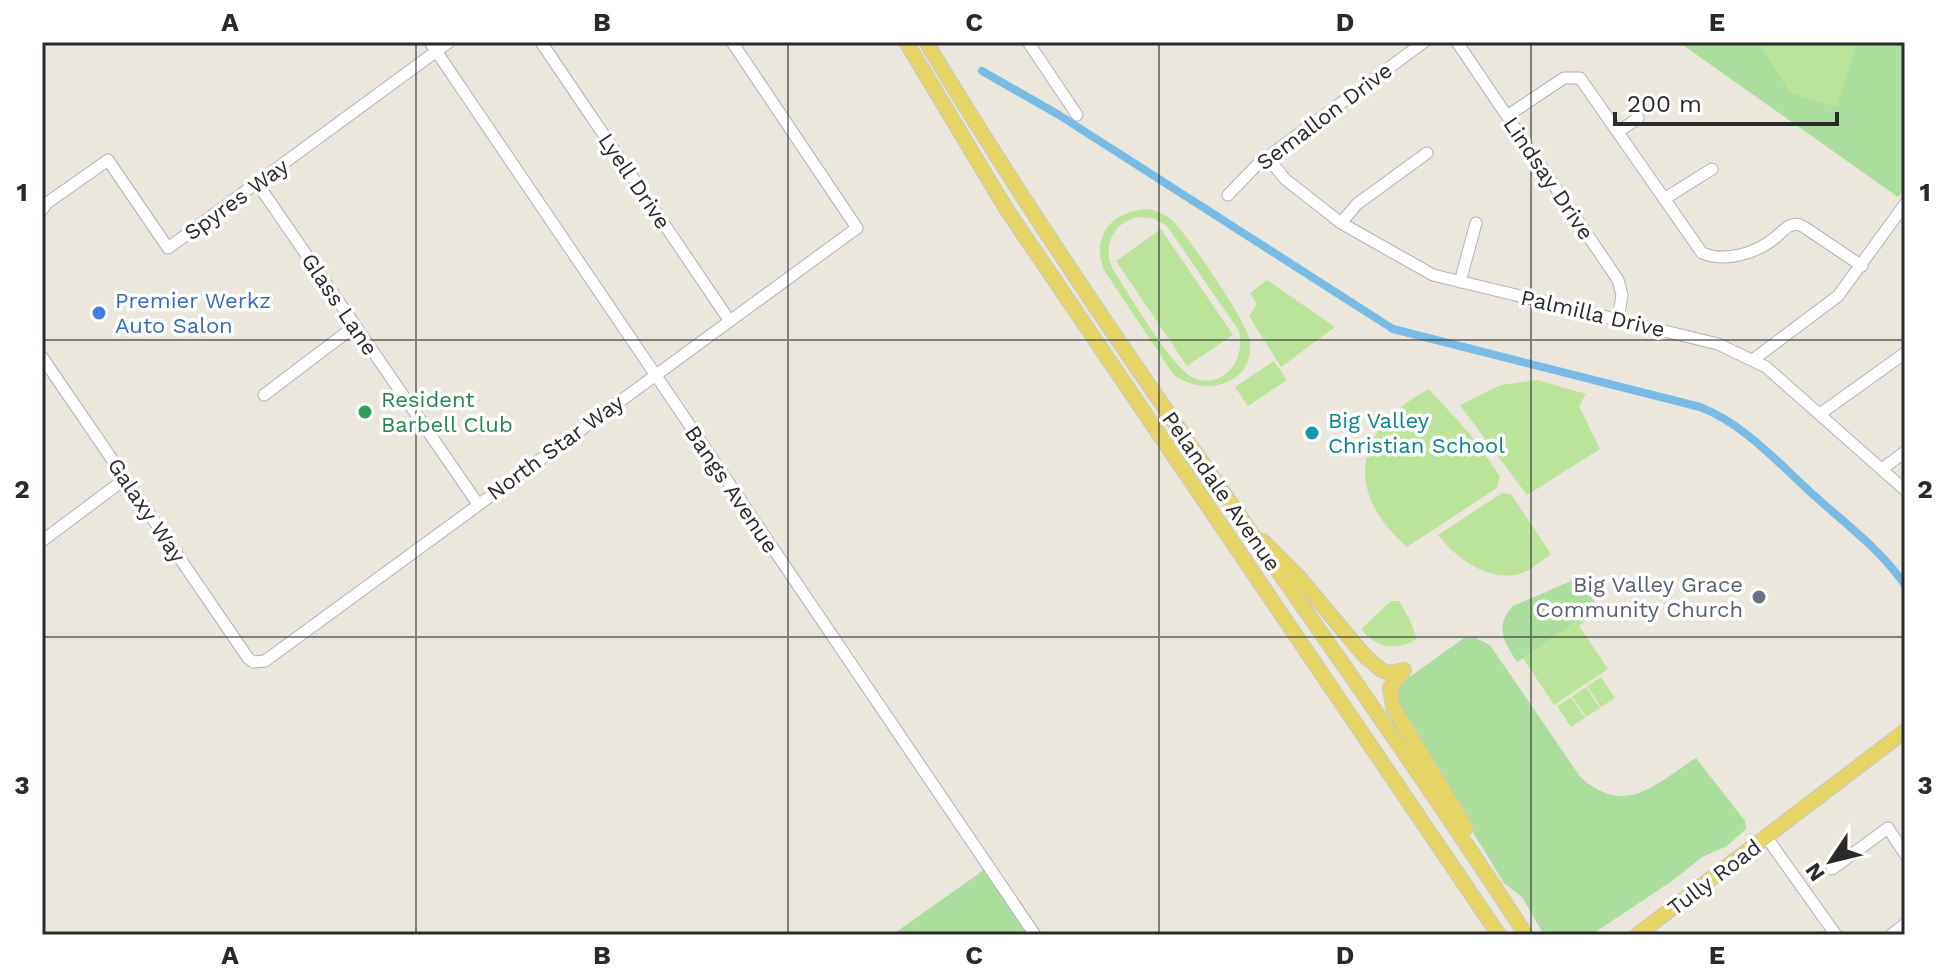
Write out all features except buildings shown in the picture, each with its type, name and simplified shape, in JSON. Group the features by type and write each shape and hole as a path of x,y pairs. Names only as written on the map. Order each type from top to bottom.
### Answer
{"main road":[{"name":"Pelandale Avenue","path":"906,42 1005,207 1499,935"},
{"name":"Pelandale Avenue","path":"926,42 1020,196 1526,935"},
{"path":"1246,528 1297,575 1355,645 1381,670 1389,673 1404,670 1390,688 1393,707 1466,826 1487,875"},
{"name":"Tully Road","path":"1637,935 1905,731"}],"street":[{"name":"Spyres Way","path":"44,203 108,160 168,248 433,47 449,42"},
{"name":"Lyell Drive","path":"541,42 729,320"},
{"name":"North Star Way","path":"253,662 265,661 857,228 732,42"},
{"path":"1028,42 1077,115"},
{"name":"Semallon Drive","path":"1228,195 1247,174 1424,42"},
{"name":"Lindsay Drive","path":"1457,42 1618,280 1622,295 1618,319"},
{"name":"Bangs Avenue","path":"433,47 1035,935"},
{"path":"1507,116 1564,78 1575,76 1583,80 1699,249 1713,257 1746,253 1766,244 1794,224 1804,227 1862,266"},
{"path":"1618,132 1638,118"},
{"path":"1341,223 1357,204 1427,153"},
{"name":"Palmilla Drive","path":"1268,158 1285,179 1341,223 1420,269 1460,282 1718,344 1754,359 1780,378 1905,490"},
{"path":"1664,199 1712,169"},
{"name":"Glass Lane","path":"257,183 478,504"},
{"path":"1754,359 1827,306 1862,266 1905,204"},
{"path":"1460,282 1476,223"},
{"path":"264,395 355,326"},
{"path":"1820,414 1905,353"},
{"name":"Galaxy Way","path":"42,357 253,662"},
{"path":"1882,469 1905,452"},
{"path":"42,541 125,479"},
{"path":"1832,869 1888,828 1905,854"},
{"path":"1767,838 1836,935"},
{"path":"1891,935 1905,924"}],"green space":[{"path":"1762,42 1858,42 1837,107 1790,93 1761,46"},
{"path":"1905,42 1905,187 1898,197 1680,43"},
{"path":"1149,209 1171,219 1214,277 1245,328 1250,354 1237,376 1226,383 1200,386 1173,374 1104,270 1100,257 1103,235 1116,219 1136,210","holes":["1137,217 1152,218 1167,226 1239,331 1236,361 1224,376 1215,380 1194,378 1174,361 1112,268 1109,252 1116,230"]},
{"path":"1161,229 1233,335 1187,366 1116,261"},
{"path":"1267,280 1335,327 1281,367 1249,316 1257,304 1250,293"},
{"path":"1274,361 1287,380 1248,406 1235,387"},
{"path":"1537,380 1586,394 1579,406 1600,449 1527,495 1460,405 1501,385"},
{"path":"1429,389 1469,433 1500,476 1497,488 1407,547 1386,525 1373,504 1366,482 1366,461 1372,441 1385,422"},
{"path":"1502,493 1511,494 1551,554 1519,574 1507,576 1484,571 1463,560 1438,535"},
{"path":"1578,578 1598,607 1517,662 1503,634 1507,614 1513,606"},
{"path":"1391,601 1399,601 1417,639 1402,646 1380,644 1361,629"},
{"path":"1588,614 1590,617 1579,626 1608,669 1554,705 1523,658"},
{"path":"1474,637 1490,645 1581,778 1597,789 1627,796 1654,786 1696,758 1745,821 1746,829 1727,846 1702,857 1591,935 1544,935 1522,897 1504,883 1398,709 1395,692 1408,678 1464,638"},
{"path":"1601,677 1615,698 1601,707 1587,686"},
{"path":"1586,687 1600,708 1586,717 1572,696"},
{"path":"1571,697 1585,718 1571,727 1557,706"},
{"path":"988,867 1035,935 892,935"}],"waterway":[{"path":"982,71 1059,115 1393,329 1700,407 1716,414 1776,460 1875,550 1905,585"}],"place":[{"name":"Premier Werkz Auto Salon","path":"99,313"},
{"name":"Resident Barbell Club","path":"365,412"},
{"name":"Big Valley Christian School","path":"1312,433"},
{"name":"Big Valley Grace Community Church","path":"1759,597"}]}
